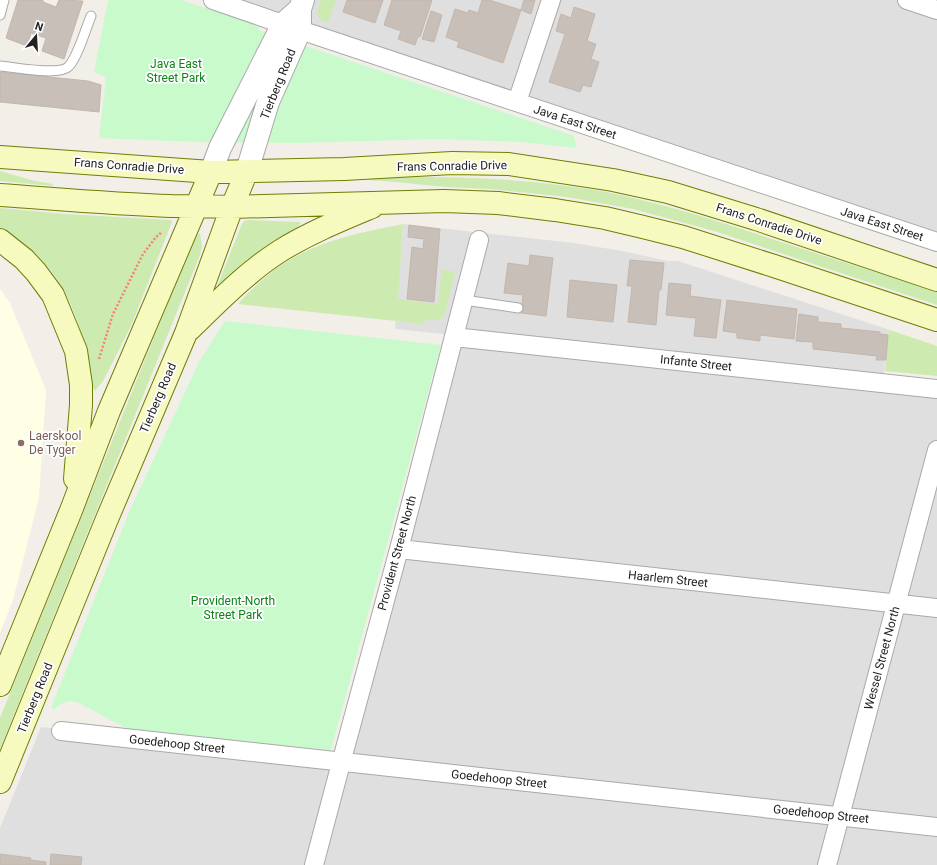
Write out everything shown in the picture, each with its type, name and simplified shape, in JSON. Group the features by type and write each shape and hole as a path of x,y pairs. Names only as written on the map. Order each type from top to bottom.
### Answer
{"main road":[{"name":"Frans Conradie Drive","path":"0,157 211,172 344,169 452,163 509,164 613,180 668,192 748,216 937,280"},
{"name":"Tierberg Road","path":"0,782 107,519 186,333 232,206 247,170"},
{"name":"Tierberg Road","path":"0,685 72,508 109,411 211,172"},
{"path":"0,195 172,206 444,201 498,203 555,210 643,226 774,266 937,320"},
{"path":"186,333 255,269 280,251 382,202"},
{"path":"0,240 36,272 53,295 76,351 81,385 81,405 72,508"}],"street":[{"name":"Java East Street","path":"213,0 937,242"},
{"path":"517,102 551,0"},
{"path":"907,0 937,10"},
{"name":"Tierberg Road","path":"211,172 220,148 291,27 302,4"},
{"name":"Tierberg Road","path":"247,170 291,27"},
{"name":"Provident Street North","path":"314,865 340,762 399,549 479,240"},
{"name":"Infante Street","path":"454,337 937,389"},
{"name":"Wessel Street North","path":"827,865 937,450"},
{"name":"Haarlem Street","path":"399,549 937,608"},
{"name":"Goedehoop Street","path":"61,731 937,827"}],"lane":[{"path":"0,15 4,0"},
{"path":"0,66 46,71 59,71 67,67 72,61 92,16"},
{"path":"464,300 518,308"}],"path":[{"path":"96,365 114,314 143,254 156,237 162,232"}],"shaded area":[{"path":"220,0 937,0 937,240"},
{"path":"403,224 574,243 668,261 678,261 890,330 888,335 883,382 937,388 937,865 0,865 0,828 41,727 340,762 453,335 395,329"},
{"name":"Laerskool De Tyger","path":"0,289 10,303 46,390 39,497 13,600 0,633"}],"green space":[{"name":"Java East Street Park","path":"108,0 181,0 260,26 258,30 574,136 577,148 521,142 437,139 298,143 197,142 99,138 106,77 94,72"},
{"path":"321,0 336,0 328,23 320,19 317,14"},
{"path":"0,171 35,181 53,184 52,186 0,181"},
{"path":"422,177 538,182 606,192 650,202 715,220 937,292 937,305 714,231 633,209 567,197 489,189 446,187 370,180 369,178"},
{"path":"0,208 65,214 171,220 172,222 131,326 103,381 95,391 93,388 84,342 74,312 67,297 51,271 40,258 21,242 0,228"},
{"path":"244,221 301,222 299,226 214,294 242,224"},
{"path":"403,224 398,299 438,304 442,269 455,272 445,314 439,319 426,319 424,324 238,304 269,274 281,265 310,249 340,238"},
{"path":"200,233 202,246 200,255 0,749 0,718 195,236"},
{"name":"Provident-North Street Park","path":"225,321 441,345 331,750 134,731 77,702 69,701 54,709 51,708 130,510 200,360"},
{"path":"890,330 937,346 937,376 885,371 888,335"}],"building":[{"path":"18,0 43,0 43,2 56,7 59,0 83,1 64,59 42,51 46,38 31,33 27,46 6,38"},
{"path":"347,0 383,0 375,23 343,12"},
{"path":"392,0 432,0 420,37 418,36 415,45 398,39 401,31 384,25"},
{"path":"482,0 489,0 521,10 503,63 457,47 459,42 446,37 455,9 468,13 469,10 478,13"},
{"path":"524,0 535,0 531,14 521,10"},
{"path":"574,7 595,14 587,41 596,44 591,59 599,62 591,87 583,85 580,92 549,82 565,34 556,31 561,14 571,18"},
{"path":"431,11 442,15 434,42 422,39"},
{"path":"0,72 88,81 101,85 99,112 0,102"},
{"path":"409,225 440,229 434,302 407,299 412,247 423,249 424,239 408,237"},
{"path":"530,255 553,258 546,316 521,313 523,295 504,293 508,263 529,266"},
{"path":"630,260 664,263 661,290 659,290 656,325 628,322 632,286 627,286"},
{"path":"570,280 617,285 613,322 567,317"},
{"path":"669,283 691,285 690,296 721,300 716,338 694,336 696,318 666,315"},
{"path":"727,300 797,309 794,339 760,335 760,341 737,338 737,333 723,331"},
{"path":"799,314 818,317 818,322 841,324 841,328 880,332 880,334 888,335 886,360 876,360 877,356 813,349 813,342 796,341"},
{"path":"0,854 31,858 30,860 46,862 46,865 0,865"},
{"path":"51,854 82,857 81,865 50,865"}],"place":[{"name":"Laerskool De Tyger","path":"21,443"}]}
